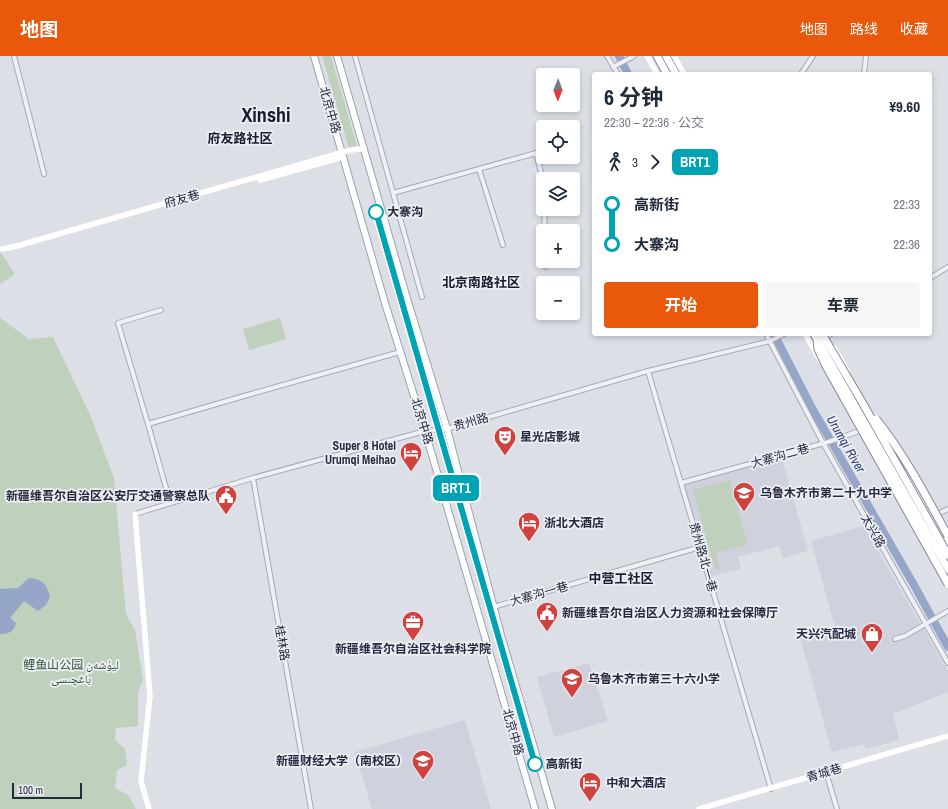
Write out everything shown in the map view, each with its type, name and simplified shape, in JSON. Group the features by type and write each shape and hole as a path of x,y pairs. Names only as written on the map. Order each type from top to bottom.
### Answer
{"highway":[{"path":"657,56 667,72"},
{"path":"666,56 675,72"},
{"path":"827,336 948,554"},
{"path":"814,340 948,569"},
{"path":"814,340 826,366 948,584"},
{"path":"862,402 898,449 948,536"}],"main road":[{"name":"北京中路","path":"314,56 385,303 425,431 535,809"},
{"name":"北京中路","path":"337,56 406,295 447,429 493,607 552,809"}],"street":[{"path":"14,56 44,174"},
{"path":"355,56 422,297"},
{"path":"607,56 617,72"},
{"path":"614,66 634,56"},
{"path":"647,56 657,72"},
{"path":"674,56 683,72"},
{"path":"802,72 813,56"},
{"path":"864,72 866,56"},
{"name":"府友巷","path":"0,250 343,155 357,149 364,149"},
{"path":"393,193 536,153"},
{"path":"479,169 504,245"},
{"path":"932,277 948,268"},
{"path":"161,310 118,323 170,502"},
{"name":"太兴路","path":"767,336 823,443 927,623 948,663"},
{"name":"贵州路","path":"135,514 170,502 253,478 425,431 447,429 648,371 771,341 780,336"},
{"path":"824,336 814,340 860,431 948,587"},
{"path":"827,336 948,544"},
{"path":"148,424 400,352"},
{"name":"贵州路北一巷","path":"648,371 771,789"},
{"name":"大寨沟二巷","path":"681,483 828,442 860,431 877,423"},
{"name":"桂林路","path":"253,478 311,809"},
{"path":"932,516 948,509"},
{"path":"135,514 150,696 141,782 149,809"},
{"name":"大寨沟一巷","path":"493,607 700,547"},
{"path":"895,639 905,636 948,611"},
{"name":"青城巷","path":"699,809 948,736"},
{"path":"826,772 837,809"}],"shaded area":[{"name":"乌鲁木齐市第二十九中学","path":"781,455 808,551 783,558 779,546 738,557 741,569 708,577 681,483"},
{"name":"天兴汽配城","path":"863,526 948,671 948,692 893,714 899,740 866,749 864,744 832,752 800,638 835,627 811,541"},
{"name":"乌鲁木齐市第三十六小学","path":"589,663 608,721 554,737 537,677"},
{"name":"新疆财经大学（南校区）","path":"465,720 491,809 372,809 355,752"}],"green space":[{"path":"322,56 331,56 357,146 349,149"},
{"path":"0,253 15,274 0,284"},
{"name":"鲤鱼山公园 ليۇشەن باغچىسى","path":"0,318 29,339 53,337 91,417 114,478 126,614 135,630 143,680 138,692 138,726 116,728 115,740 125,749 127,765 117,770 115,788 128,795 136,809 0,809"},
{"path":"280,318 286,339 249,350 243,329"},
{"path":"730,480 747,544 716,553 720,568 715,570 693,490"}],"water":[{"path":"29,578 41,581 46,586 50,597 46,605 38,611 24,601 10,618 16,623 14,629 6,634 0,634 0,589 18,588"}],"waterway":[{"name":"Urumqi River","path":"619,56 627,72"},
{"name":"Urumqi River","path":"775,336 812,408 948,647"}],"bus line":[{"name":"BRT1","path":"376,212 535,764"}],"place":[{"name":"大寨沟","path":"376,212"},
{"name":"星光店影城","path":"505,456"},
{"name":"Super 8 Hotel Urumqi Meihao","path":"411,472"},
{"name":"乌鲁木齐市第二十九中学","path":"744,512"},
{"name":"新疆维吾尔自治区公安厅交通警察总队","path":"226,516"},
{"name":"浙北大酒店","path":"529,542"},
{"name":"新疆维吾尔自治区人力资源和社会保障厅","path":"547,632"},
{"name":"新疆维吾尔自治区社会科学院","path":"413,642"},
{"name":"天兴汽配城","path":"872,654"},
{"name":"乌鲁木齐市第三十六小学","path":"572,698"},
{"name":"高新街","path":"535,764"},
{"name":"新疆财经大学（南校区）","path":"423,780"},
{"name":"中和大酒店","path":"590,802"}],"district":[{"name":"Xinshi","path":"266,114"},
{"name":"府友路社区","path":"240,138"},
{"name":"北京南路社区","path":"481,282"},
{"name":"中营工社区","path":"621,578"}]}
